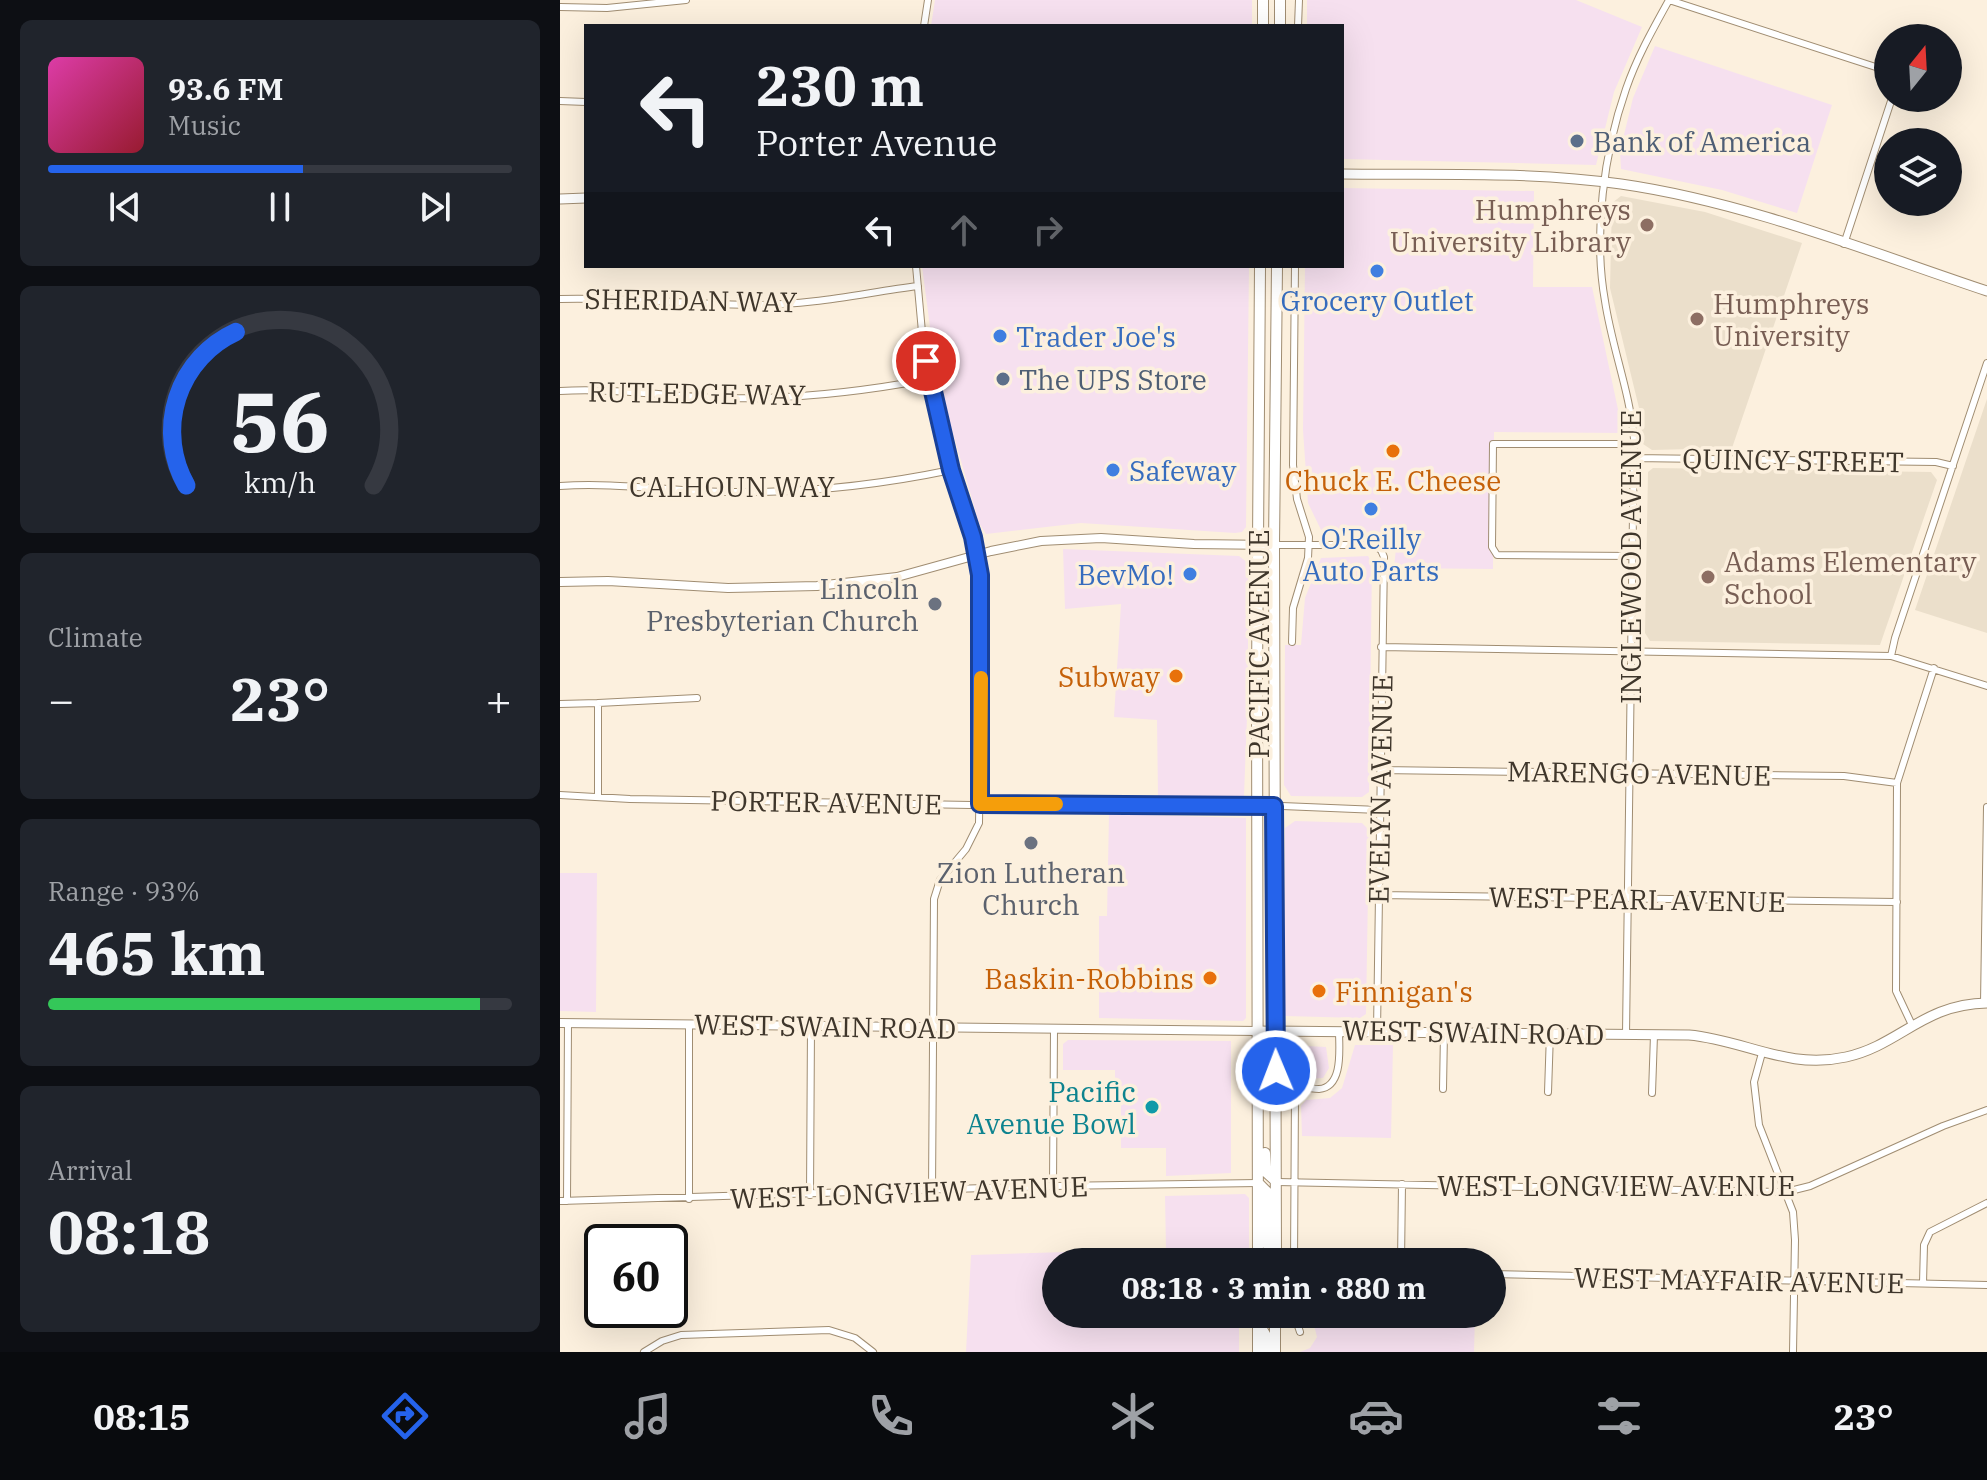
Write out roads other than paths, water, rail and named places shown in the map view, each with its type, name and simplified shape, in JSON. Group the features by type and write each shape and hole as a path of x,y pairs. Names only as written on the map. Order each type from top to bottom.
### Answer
{"main road":[{"path":"1263,0 1263,24"},
{"path":"1280,0 1280,24"},
{"path":"1344,174 1535,176 1606,182 1665,192 1726,206 1987,291"},
{"path":"560,199 584,198"},
{"name":"PACIFIC AVENUE","path":"1258,1248 1260,268"},
{"path":"1276,1248 1274,545 1277,268"},
{"name":"WEST SWAIN ROAD","path":"1257,1031 1702,1036 1803,1061 1848,1057 1948,1008 1986,1003"},
{"path":"1258,1129 1264,1140 1266,1172 1277,1182"},
{"path":"1258,1183 1267,1192 1269,1248"},
{"path":"1258,1328 1258,1352"},
{"path":"1262,1328 1266,1352"},
{"path":"1275,1328 1275,1352"}],"street":[{"path":"560,7 622,7 686,0"},
{"path":"924,24 928,0"},
{"path":"1298,24 1299,0"},
{"path":"1669,0 1874,66"},
{"name":"INGLEWOOD AVENUE","path":"1626,1034 1634,444 1629,397 1608,318 1601,276 1600,239 1616,121 1641,52 1669,0"},
{"path":"560,101 584,102"},
{"path":"1844,244 1887,112"},
{"path":"916,268 923,343 930,379 980,575 979,823 966,849 940,880 934,899 932,1191"},
{"path":"1292,642 1295,596 1309,546 1308,532 1295,493 1293,465 1295,268"},
{"name":"SHERIDAN WAY","path":"560,299 633,298 759,305 801,303 918,286"},
{"path":"1891,656 1987,363"},
{"name":"RUTLEDGE WAY","path":"560,391 612,390 718,398 776,398 843,393 930,379"},
{"path":"1634,444 1493,444 1492,547 1497,555 1634,556"},
{"name":"QUINCY STREET","path":"1634,458 1936,462 1953,466"},
{"name":"CALHOUN WAY","path":"560,486 618,485 777,492 882,483 951,470"},
{"path":"560,582 608,581 728,588 817,586 897,577 1021,544 1076,539 1309,546"},
{"name":"EVELYN AVENUE","path":"1309,546 1368,544 1379,548 1384,557 1377,1031"},
{"path":"1381,647 1891,656 1987,686"},
{"path":"1912,1025 1896,991 1897,783 1934,668"},
{"path":"560,704 697,698"},
{"path":"598,703 598,796"},
{"name":"MARENGO AVENUE","path":"1380,770 1844,776 1897,783"},
{"name":"PORTER AVENUE","path":"560,795 630,799 1257,805 1379,810"},
{"path":"1986,1003 1987,807"},
{"name":"WEST PEARL AVENUE","path":"1378,895 1897,902"},
{"path":"564,1023 564,1201"},
{"name":"WEST SWAIN ROAD","path":"564,1023 1257,1031"},
{"path":"689,1024 689,1199"},
{"path":"810,1195 811,1026"},
{"path":"1053,1186 1054,1029"},
{"path":"1294,1248 1295,1093 1299,1088 1319,1089 1334,1078 1338,1066 1339,1031"},
{"path":"1443,1089 1444,1032"},
{"path":"1548,1092 1550,1033"},
{"path":"1652,1093 1654,1035"},
{"path":"1762,1053 1754,1082 1754,1100 1759,1125 1793,1212 1793,1352"},
{"name":"WEST LONGVIEW AVENUE","path":"1277,1182 1786,1192 1810,1186 1943,1126 1987,1110"},
{"name":"WEST LONGVIEW AVENUE","path":"564,1201 1258,1183"},
{"path":"1401,1248 1402,1184"},
{"path":"1923,1283 1924,1245 1930,1232 1987,1203"},
{"name":"WEST MAYFAIR AVENUE","path":"1506,1274 1987,1285"},
{"path":"1299,1328 1300,1332"},
{"path":"644,1352 662,1341 681,1335 829,1330 855,1338 873,1352"}],"place":[{"name":"Bank of America","path":"1577,141"},
{"name":"Humphreys University Library","path":"1647,225"},
{"name":"Grocery Outlet","path":"1377,271"},
{"name":"Humphreys University","path":"1697,319"},
{"name":"Trader Joe's","path":"1000,336"},
{"name":"The UPS Store","path":"1003,379"},
{"name":"Chuck E. Cheese","path":"1393,451"},
{"name":"Safeway","path":"1113,470"},
{"name":"O'Reilly Auto Parts","path":"1371,509"},
{"name":"BevMo!","path":"1190,574"},
{"name":"Adams Elementary School","path":"1708,577"},
{"name":"Lincoln Presbyterian Church","path":"935,604"},
{"name":"Subway","path":"1176,676"},
{"name":"Zion Lutheran Church","path":"1031,843"},
{"name":"Baskin-Robbins","path":"1210,978"},
{"name":"Finnigan's","path":"1319,991"},
{"name":"Pacific Avenue Bowl","path":"1152,1107"}]}
